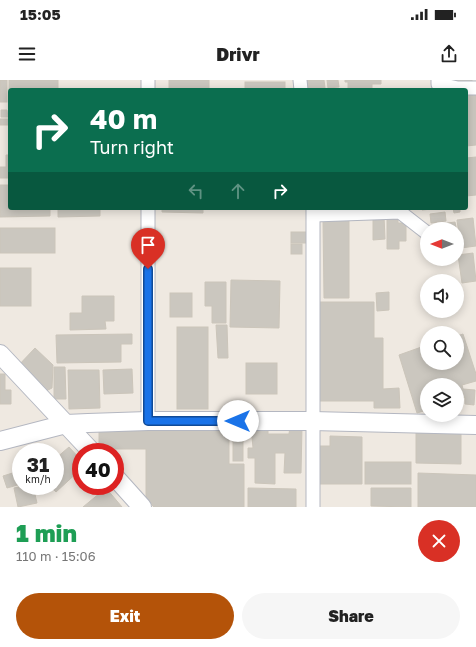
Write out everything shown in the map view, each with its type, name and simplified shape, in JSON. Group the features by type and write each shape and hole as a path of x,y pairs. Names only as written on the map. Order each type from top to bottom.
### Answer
{"street":[{"path":"438,80 438,84 458,88 476,88"},
{"path":"148,210 148,421"},
{"path":"313,507 312,421 314,211 400,212 420,228"},
{"path":"0,354 84,443"},
{"path":"0,441 66,424 148,421 312,421 476,425"},
{"path":"124,487 142,507"}],"building":[{"path":"0,80 7,80 7,102 0,102"},
{"path":"9,80 58,80 58,88 9,88"},
{"path":"169,80 209,80 209,88 169,88"},
{"path":"306,80 324,80 325,88 307,88"},
{"path":"327,80 338,80 339,87 328,88"},
{"path":"345,80 381,80 381,84 372,84 372,88 348,88 348,82 345,82"},
{"path":"444,80 472,80 472,82"},
{"path":"245,82 285,82 285,88 245,88"},
{"path":"468,93 476,93 476,145 468,146"},
{"path":"1,110 7,110 8,117 1,117"},
{"path":"0,119 8,119 8,125 0,125"},
{"path":"6,155 8,155 8,178 0,178 0,167 6,167"},
{"path":"476,157 476,195 468,196 468,158"},
{"path":"0,185 8,185 8,210 50,210 50,216 0,217"},
{"path":"58,210 100,210 100,216 58,217"},
{"path":"162,210 203,210 203,213 162,212"},
{"path":"453,210 460,210 460,212 454,213"},
{"path":"445,212 446,221 431,222 430,214"},
{"path":"373,216 384,216 385,239 373,240"},
{"path":"387,218 398,218 398,223 406,223 406,241 399,241 399,249 387,249"},
{"path":"473,218 476,246 464,248 464,222 457,222 457,220"},
{"path":"323,220 349,220 349,298 324,298"},
{"path":"0,228 55,228 55,253 0,253"},
{"path":"291,232 306,232 306,243 291,243"},
{"path":"291,244 302,244 302,254 291,254"},
{"path":"473,253 476,281 464,283 464,274 461,274 460,266 464,266 464,254"},
{"path":"0,268 31,268 31,306 0,306"},
{"path":"231,280 280,281 279,328 230,327"},
{"path":"205,282 226,282 226,323 212,323 212,306 205,306"},
{"path":"389,292 389,310 377,311 376,293"},
{"path":"170,293 192,293 192,317 170,317"},
{"path":"82,296 114,296 114,321 105,321 106,329 70,330 70,313 82,313"},
{"path":"316,302 374,302 374,338 383,338 383,389 399,388 400,408 374,408 374,401 317,401"},
{"path":"216,325 227,325 228,358 218,358"},
{"path":"177,327 208,327 208,409 177,409"},
{"path":"132,334 132,344 121,344 121,362 57,363 56,335"},
{"path":"464,337 476,374 476,381 464,384 464,378 420,378 420,412 417,413 399,355 420,348 420,370 464,370"},
{"path":"35,348 53,365 52,388 44,392 17,367"},
{"path":"246,363 277,363 277,394 246,394"},
{"path":"54,367 65,367 66,399 54,399"},
{"path":"132,369 133,393 104,394 103,370"},
{"path":"68,370 99,370 100,408 69,409"},
{"path":"0,374 5,374 5,390 11,390 11,404 0,404"},
{"path":"464,389 475,390 474,405 465,404"},
{"path":"251,426 268,426 268,434 289,434 290,427 302,427 301,473 284,473 285,453 275,453 275,484 255,483 255,458 248,458 248,448 253,448"},
{"path":"99,429 229,430 229,464 244,464 244,507 154,507 146,499 146,449 124,449 124,443 99,443"},
{"path":"416,432 461,433 461,464 416,463"},
{"path":"330,436 362,437 362,484 319,484 320,446 330,446"},
{"path":"233,440 243,440 243,461 233,461"},
{"path":"69,447 72,450 72,477 64,485 64,451"},
{"path":"365,462 411,462 411,484 365,484"},
{"path":"12,473 12,487 7,488 3,476"},
{"path":"418,473 476,475 476,507 418,507"},
{"path":"248,488 296,489 296,507 248,507"},
{"path":"371,488 411,488 411,507 371,506"},
{"path":"15,495 35,495 37,503 18,507"},
{"path":"98,495 112,495 122,507 83,507"}],"route":[{"path":"148,269 148,421 238,421"}]}
